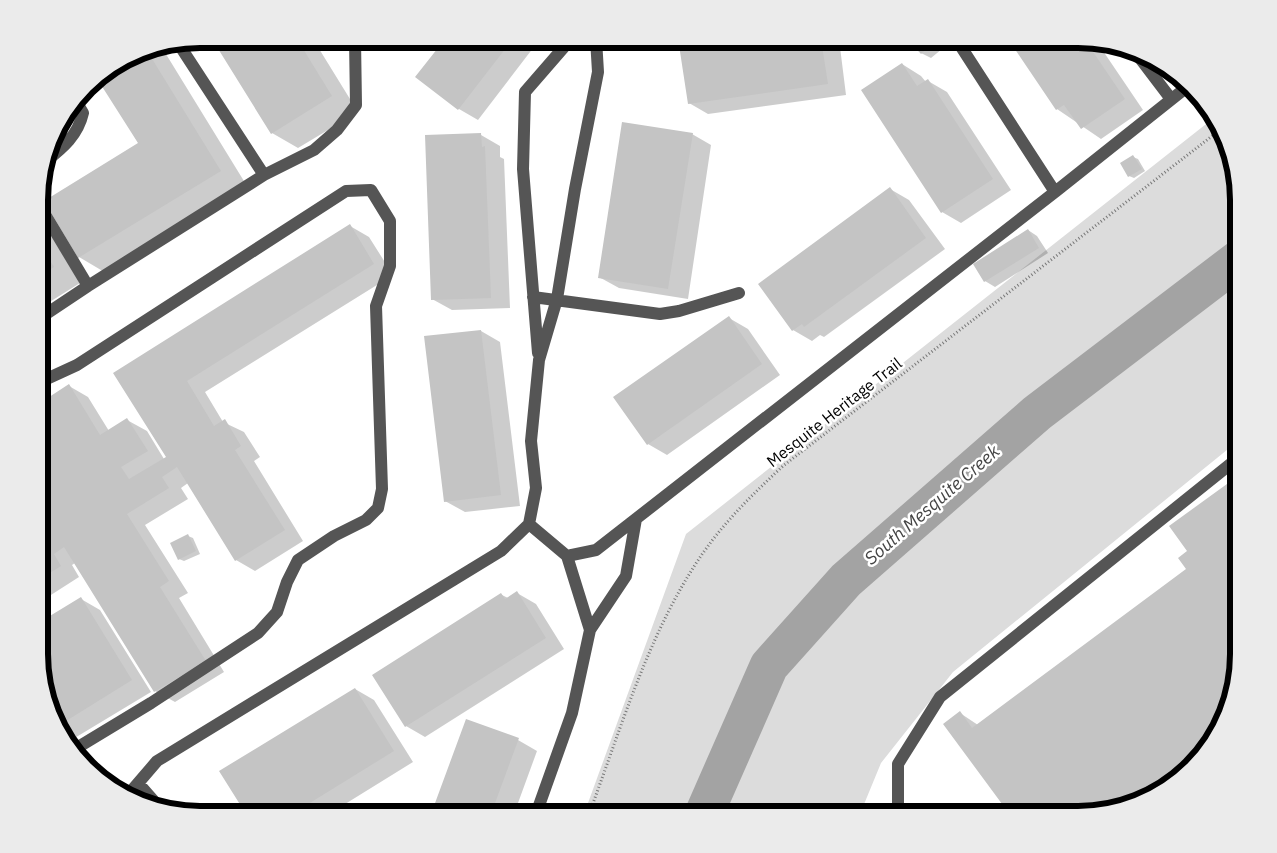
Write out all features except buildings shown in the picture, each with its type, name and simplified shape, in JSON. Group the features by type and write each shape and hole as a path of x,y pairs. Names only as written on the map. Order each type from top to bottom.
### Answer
{"lane":[{"path":"48,313 264,175 290,160 314,150 337,130 356,104 355,47"},
{"path":"132,790 157,761 501,551 529,524 536,488 531,441 539,360 523,169 525,92 564,47"},
{"path":"539,360 557,299 575,188 598,72 596,47"},
{"path":"961,47 1055,192"},
{"path":"182,49 264,175"},
{"path":"1143,62 1171,99"},
{"path":"567,556 596,550 1183,90"},
{"path":"55,154 80,128 83,113 79,107"},
{"path":"48,378 76,365 346,191 371,190 390,221 390,266 376,306 382,489 378,508 366,520 334,536 298,560 287,582 277,612 258,633 80,747"},
{"path":"48,219 88,286"},
{"path":"534,297 660,314 679,311 739,293"},
{"path":"898,805 898,764 940,697 1229,465"},
{"path":"539,806 572,713 590,630 626,576 636,519"},
{"path":"529,524 567,556 590,630"},
{"path":"138,783 150,797"}],"path":[{"name":"Mesquite Heritage Trail","path":"593,806 640,674 674,602 704,553 744,502 782,466 1215,134"}],"shaded area":[{"path":"1208,122 1218,141 1224,160 1229,189 1229,448 953,672 881,763 864,805 587,806 686,534"}],"waterway":[{"name":"South Mesquite Creek","path":"708,805 769,666 846,580 1037,413 1229,267"}]}
